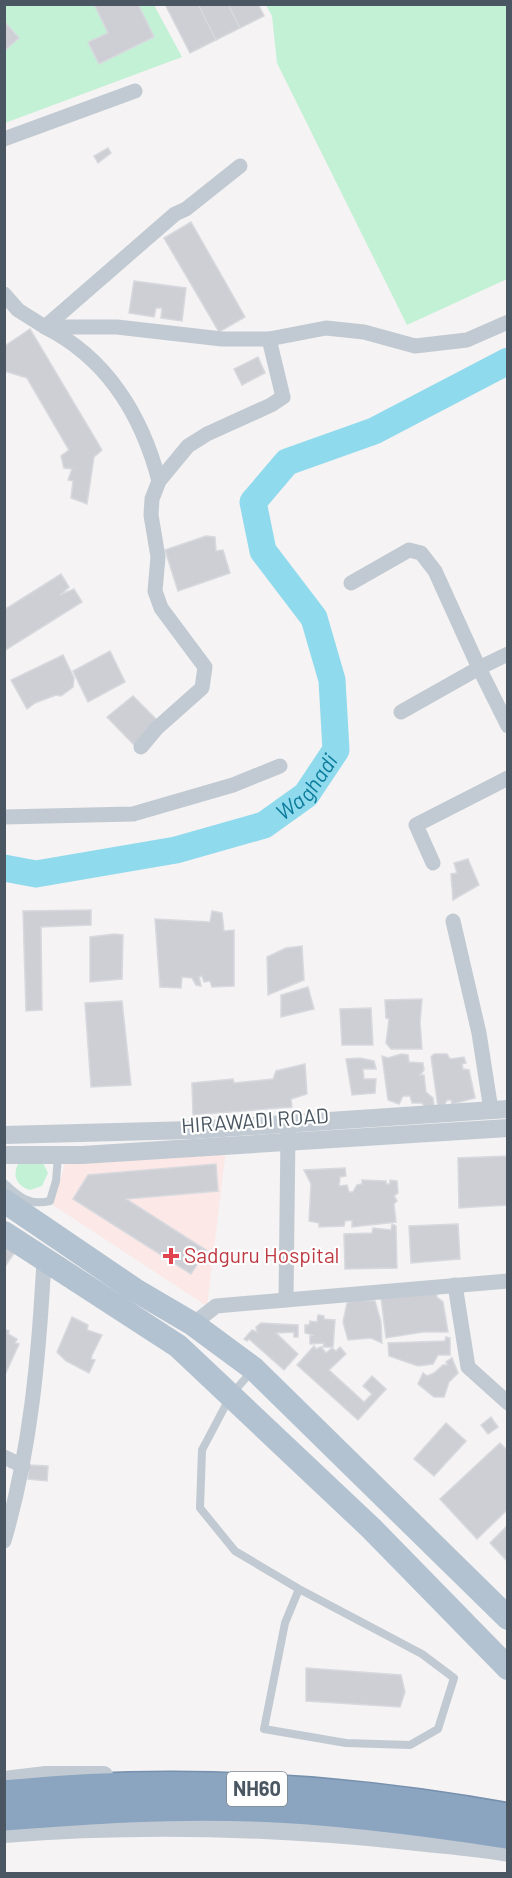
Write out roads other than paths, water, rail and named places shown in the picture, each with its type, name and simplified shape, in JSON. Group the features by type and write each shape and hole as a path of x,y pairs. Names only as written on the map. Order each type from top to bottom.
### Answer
{"highway":[{"name":"NH60","path":"4,1794 85,1788 220,1788 333,1793 507,1817"},
{"name":"NH60","path":"4,1817 119,1809 251,1808 412,1820 507,1835"}],"main road":[{"path":"4,1201 135,1290 193,1324 254,1369 507,1618"},
{"path":"4,1233 178,1346 372,1529 507,1668"}],"street":[{"path":"4,139 135,91"},
{"path":"45,327 175,214 186,209 240,166"},
{"path":"4,294 18,310 69,339 113,383 137,417 150,446 159,482"},
{"path":"45,327 117,327 222,339 269,339 326,328 364,332 415,346 467,340 507,322"},
{"path":"141,747 157,728 202,688 205,667 161,608 155,591 158,557 151,515 152,499 159,482 188,446 283,397 269,339"},
{"path":"351,583 409,550 421,553 435,572 507,726"},
{"path":"400,712 507,654"},
{"path":"4,817 133,814 234,785 280,766"},
{"path":"433,863 416,825 507,778"},
{"path":"4,1135 193,1130 288,1133 499,1109 453,921"},
{"name":"HIRAWADI ROAD","path":"4,1155 58,1156 288,1133 507,1128"},
{"path":"286,1299 288,1133"},
{"path":"4,1541 23,1466 39,1344 44,1260"},
{"path":"193,1324 216,1306 507,1281"},
{"path":"455,1285 468,1367 507,1402"},
{"path":"4,1457 23,1466"},
{"path":"4,1780 46,1775 183,1775 327,1781 507,1806"},
{"path":"4,1834 76,1828 312,1832 507,1853"}],"lane":[{"path":"4,1183 21,1198 37,1205 50,1201 56,1181 58,1156"},
{"path":"254,1369 231,1395 202,1450 200,1508 235,1551 299,1589 422,1654 454,1678 438,1729 411,1745 346,1743 264,1729 285,1623 299,1589"}],"waterway":[{"name":"Waghadi","path":"4,868 36,874 176,850 264,825 306,795 336,750 332,680 314,618 263,551 253,502 287,462 374,431 508,361"}],"place":[{"name":"Sadguru Hospital","path":"171,1256"}]}
